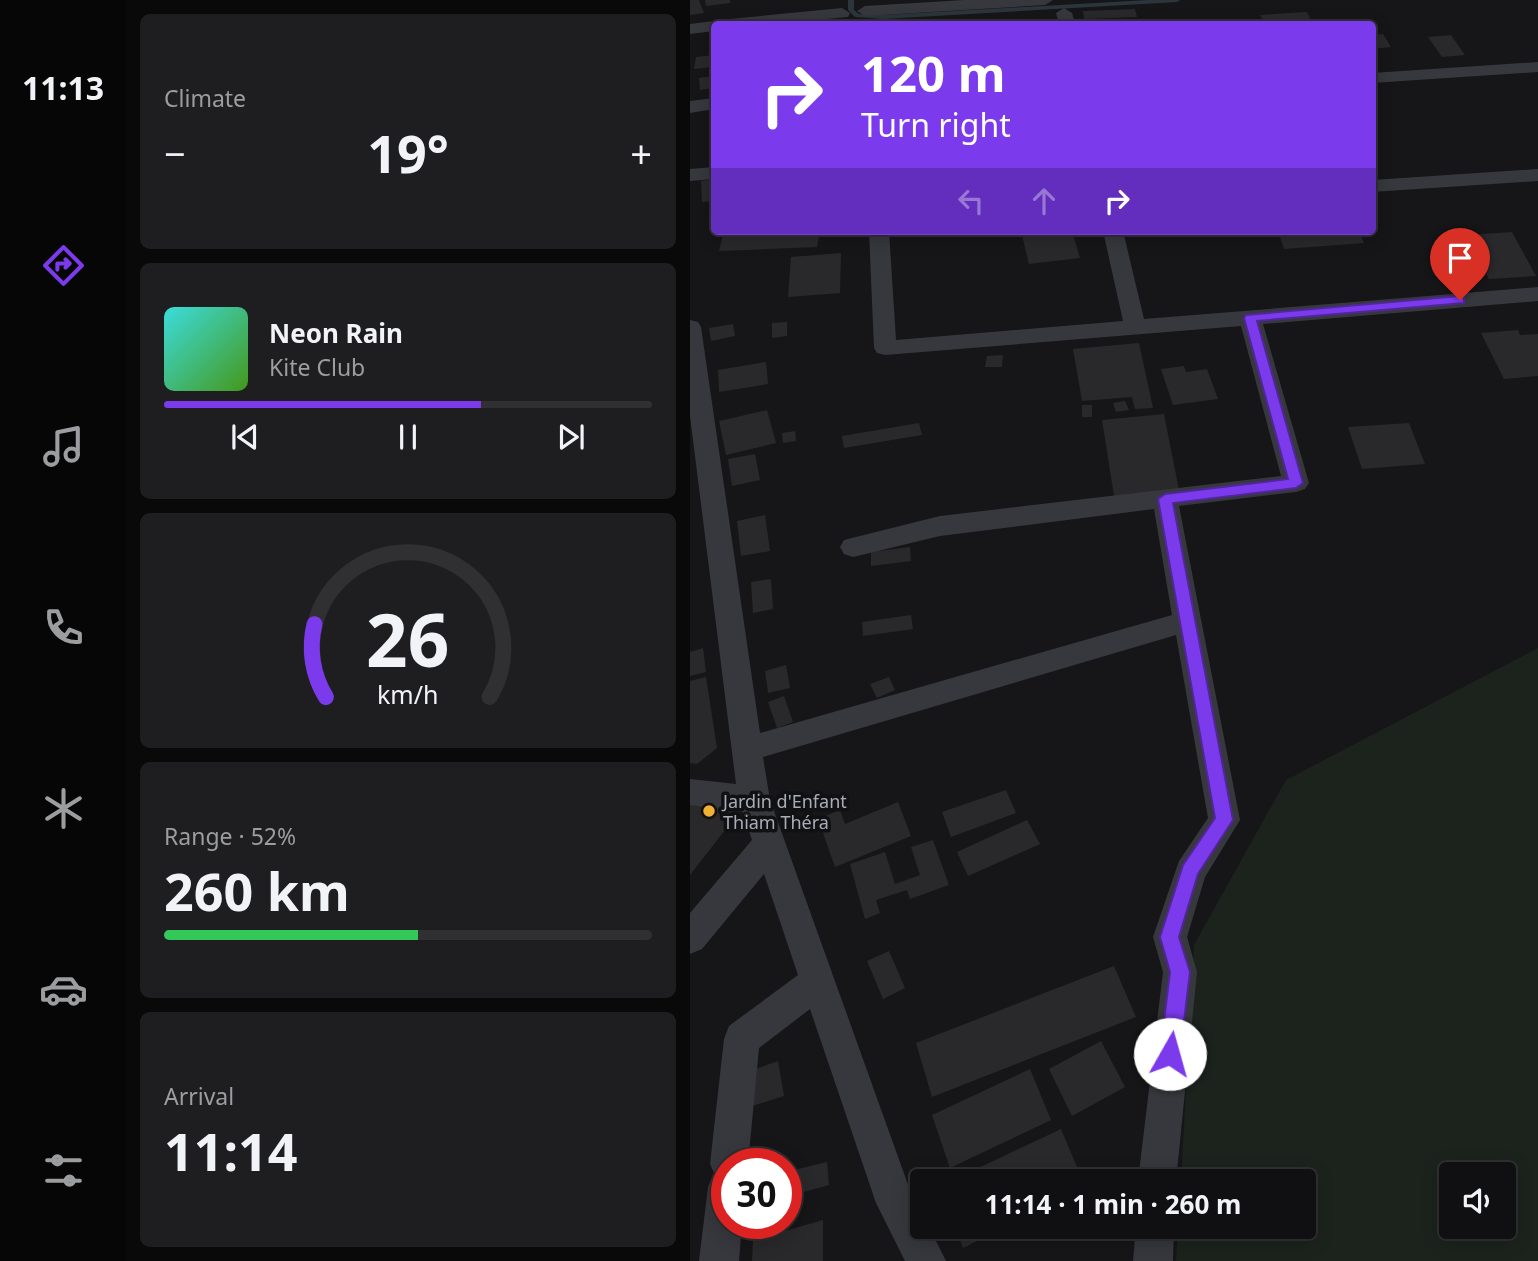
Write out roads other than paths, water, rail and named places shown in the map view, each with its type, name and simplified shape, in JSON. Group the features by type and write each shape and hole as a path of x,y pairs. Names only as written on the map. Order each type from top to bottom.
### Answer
{"street":[{"path":"865,12 1045,0"},
{"path":"761,21 842,13"},
{"path":"690,29 711,26"},
{"path":"1376,78 1539,67"},
{"path":"690,107 711,104"},
{"path":"690,175 711,173"},
{"path":"1376,186 1539,175"},
{"path":"879,235 885,348 1539,294"},
{"path":"1114,235 1135,327"},
{"path":"853,547 940,526 1296,483 1250,318"},
{"path":"690,327 694,387 754,800 895,1203 926,1261"},
{"path":"1158,1169 1180,972 1170,937 1190,871 1224,820 1165,499"},
{"path":"747,749 1188,621"},
{"path":"690,792 754,800"},
{"path":"690,938 769,843"},
{"path":"731,1148 742,1039 817,982"},
{"path":"719,1261 721,1239"},
{"path":"1153,1261 1154,1239"}],"waterway":[{"path":"851,0 851,10 857,16 883,17 1177,0"}],"place":[{"name":"Jardin d'Enfant Thiam Théra","path":"709,811"}]}
